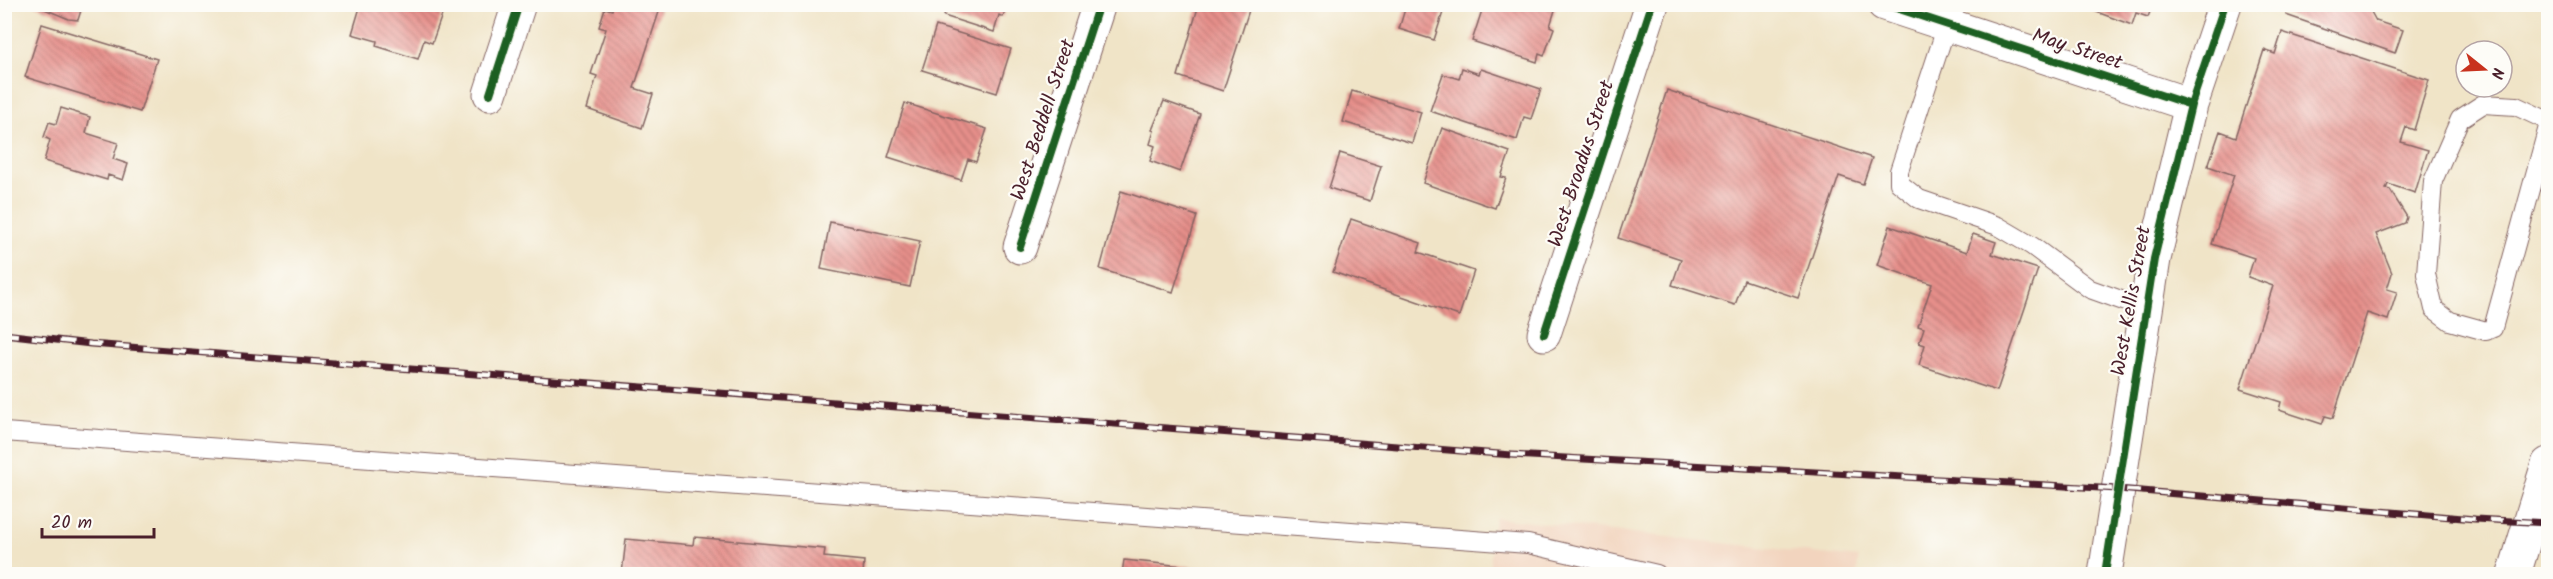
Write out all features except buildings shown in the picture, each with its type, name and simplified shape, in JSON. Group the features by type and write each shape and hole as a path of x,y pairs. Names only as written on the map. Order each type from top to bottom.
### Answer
{"street":[{"path":"490,94 519,4"},
{"name":"West Beddell Street","path":"1020,247 1099,4"},
{"name":"West Broadus Street","path":"1544,334 1652,4"},
{"name":"May Street","path":"1884,4 2192,105"},
{"name":"West Kellis Street","path":"2105,574 2154,259 2192,105 2224,4"},
{"path":"2514,574 2548,464"}],"lane":[{"path":"1947,25 1899,171 1899,183 1919,199 1998,226 2032,246 2090,289 2146,309"},
{"path":"2548,121 2516,106 2483,104 2460,118 2433,182 2426,274 2434,309 2450,321 2486,332 2493,328 2548,127"},
{"path":"4,432 1528,544 1657,574"}],"shaded area":[{"path":"1495,518 1858,558 1857,574 1489,574"}],"railway":[{"path":"4,334 91,344 1512,455 2118,489 2548,523"}],"cycle path":[{"path":"490,94 519,4"},
{"path":"1020,247 1099,4"},
{"path":"1544,334 1652,4"},
{"path":"1884,4 2191,105"},
{"path":"2105,574 2154,259 2191,105 2225,4"}]}
